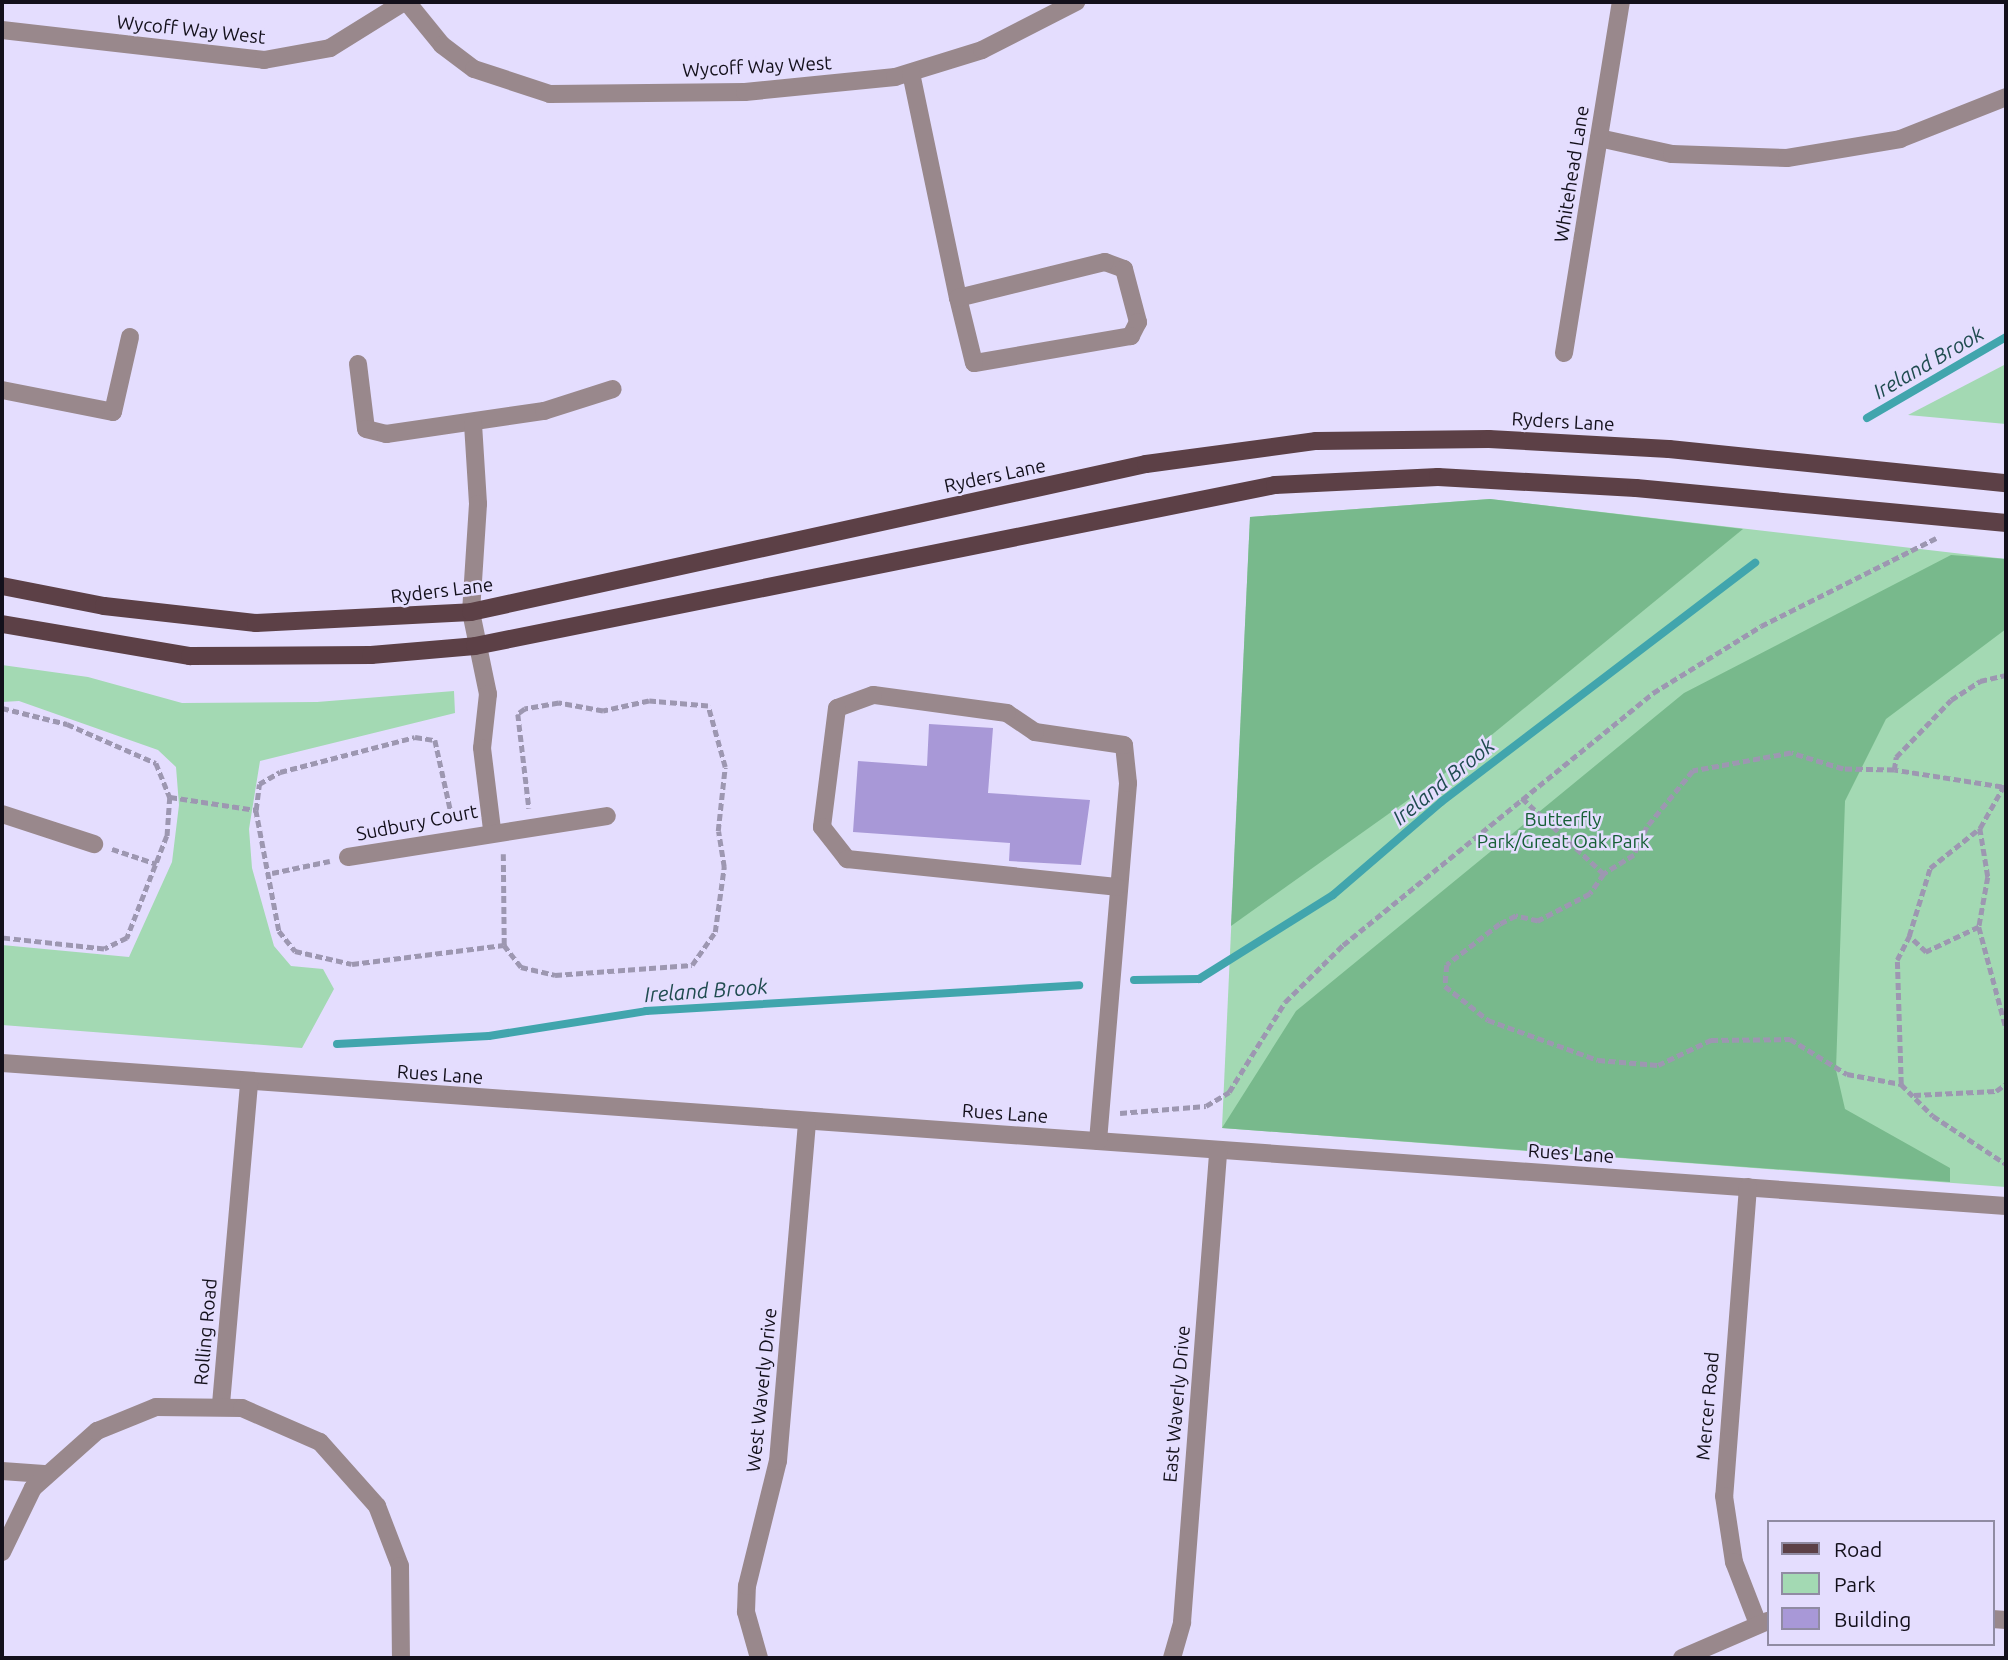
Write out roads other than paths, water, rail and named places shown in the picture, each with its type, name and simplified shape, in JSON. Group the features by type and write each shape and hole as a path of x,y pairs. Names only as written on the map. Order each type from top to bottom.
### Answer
{"main road":[{"name":"Ryders Lane","path":"2,586 129,610 256,623 471,612 1146,464 1316,441 1489,439 1669,449 2006,484"},
{"path":"2,624 190,656 371,655 475,646 1275,485 1438,477 1636,488 2006,523"}],"street":[{"name":"Wycoff Way West","path":"2,30 264,60 340,43 406,2 428,31 474,69 550,94 745,92 911,73 982,50 1076,2"},
{"name":"Whitehead Lane","path":"1564,354 1621,2"},
{"path":"911,73 970,357 981,365 1138,330 1124,269 1113,262 958,298"},
{"path":"1599,138 1672,154 1787,158 1900,139 2006,97"},
{"path":"2,391 113,412 130,337"},
{"path":"358,364 366,429 386,434 473,424 613,389"},
{"name":"Sudbury Court","path":"473,424 478,504 471,612 475,646 488,694 482,748 498,829"},
{"path":"1098,1142 1117,887 1128,783 1124,745 1035,732 1007,713 873,695 837,708 822,827 847,859 1117,887"},
{"path":"2,814 94,844"},
{"name":"Sudbury Court","path":"348,857 498,829 607,816"},
{"name":"Rues Lane","path":"2,1063 2006,1206"},
{"name":"Rolling Road","path":"249,1082 221,1404 302,1430 365,1488 400,1566 401,1658"},
{"name":"West Waverly Drive","path":"759,1658 746,1612 747,1586 778,1461 807,1122"},
{"name":"East Waverly Drive","path":"1172,1658 1182,1622 1218,1151"},
{"name":"Mercer Road","path":"1748,1187 1724,1496 1734,1562 1763,1623"},
{"path":"2,1552 44,1474 78,1442 116,1420 156,1407 221,1404"},
{"path":"2,1471 44,1474"},
{"path":"1682,1658 1763,1623"}],"waterway":[{"name":"Ireland Brook","path":"1867,418 2006,337"},
{"name":"Ireland Brook","path":"1134,980 1199,979 1333,895 1441,802 1755,563"},
{"name":"Ireland Brook","path":"337,1044 489,1036 646,1011 1079,985"}],"park label":[{"name":"Butterfly Park/Great Oak Park","path":"1563,831"}]}
